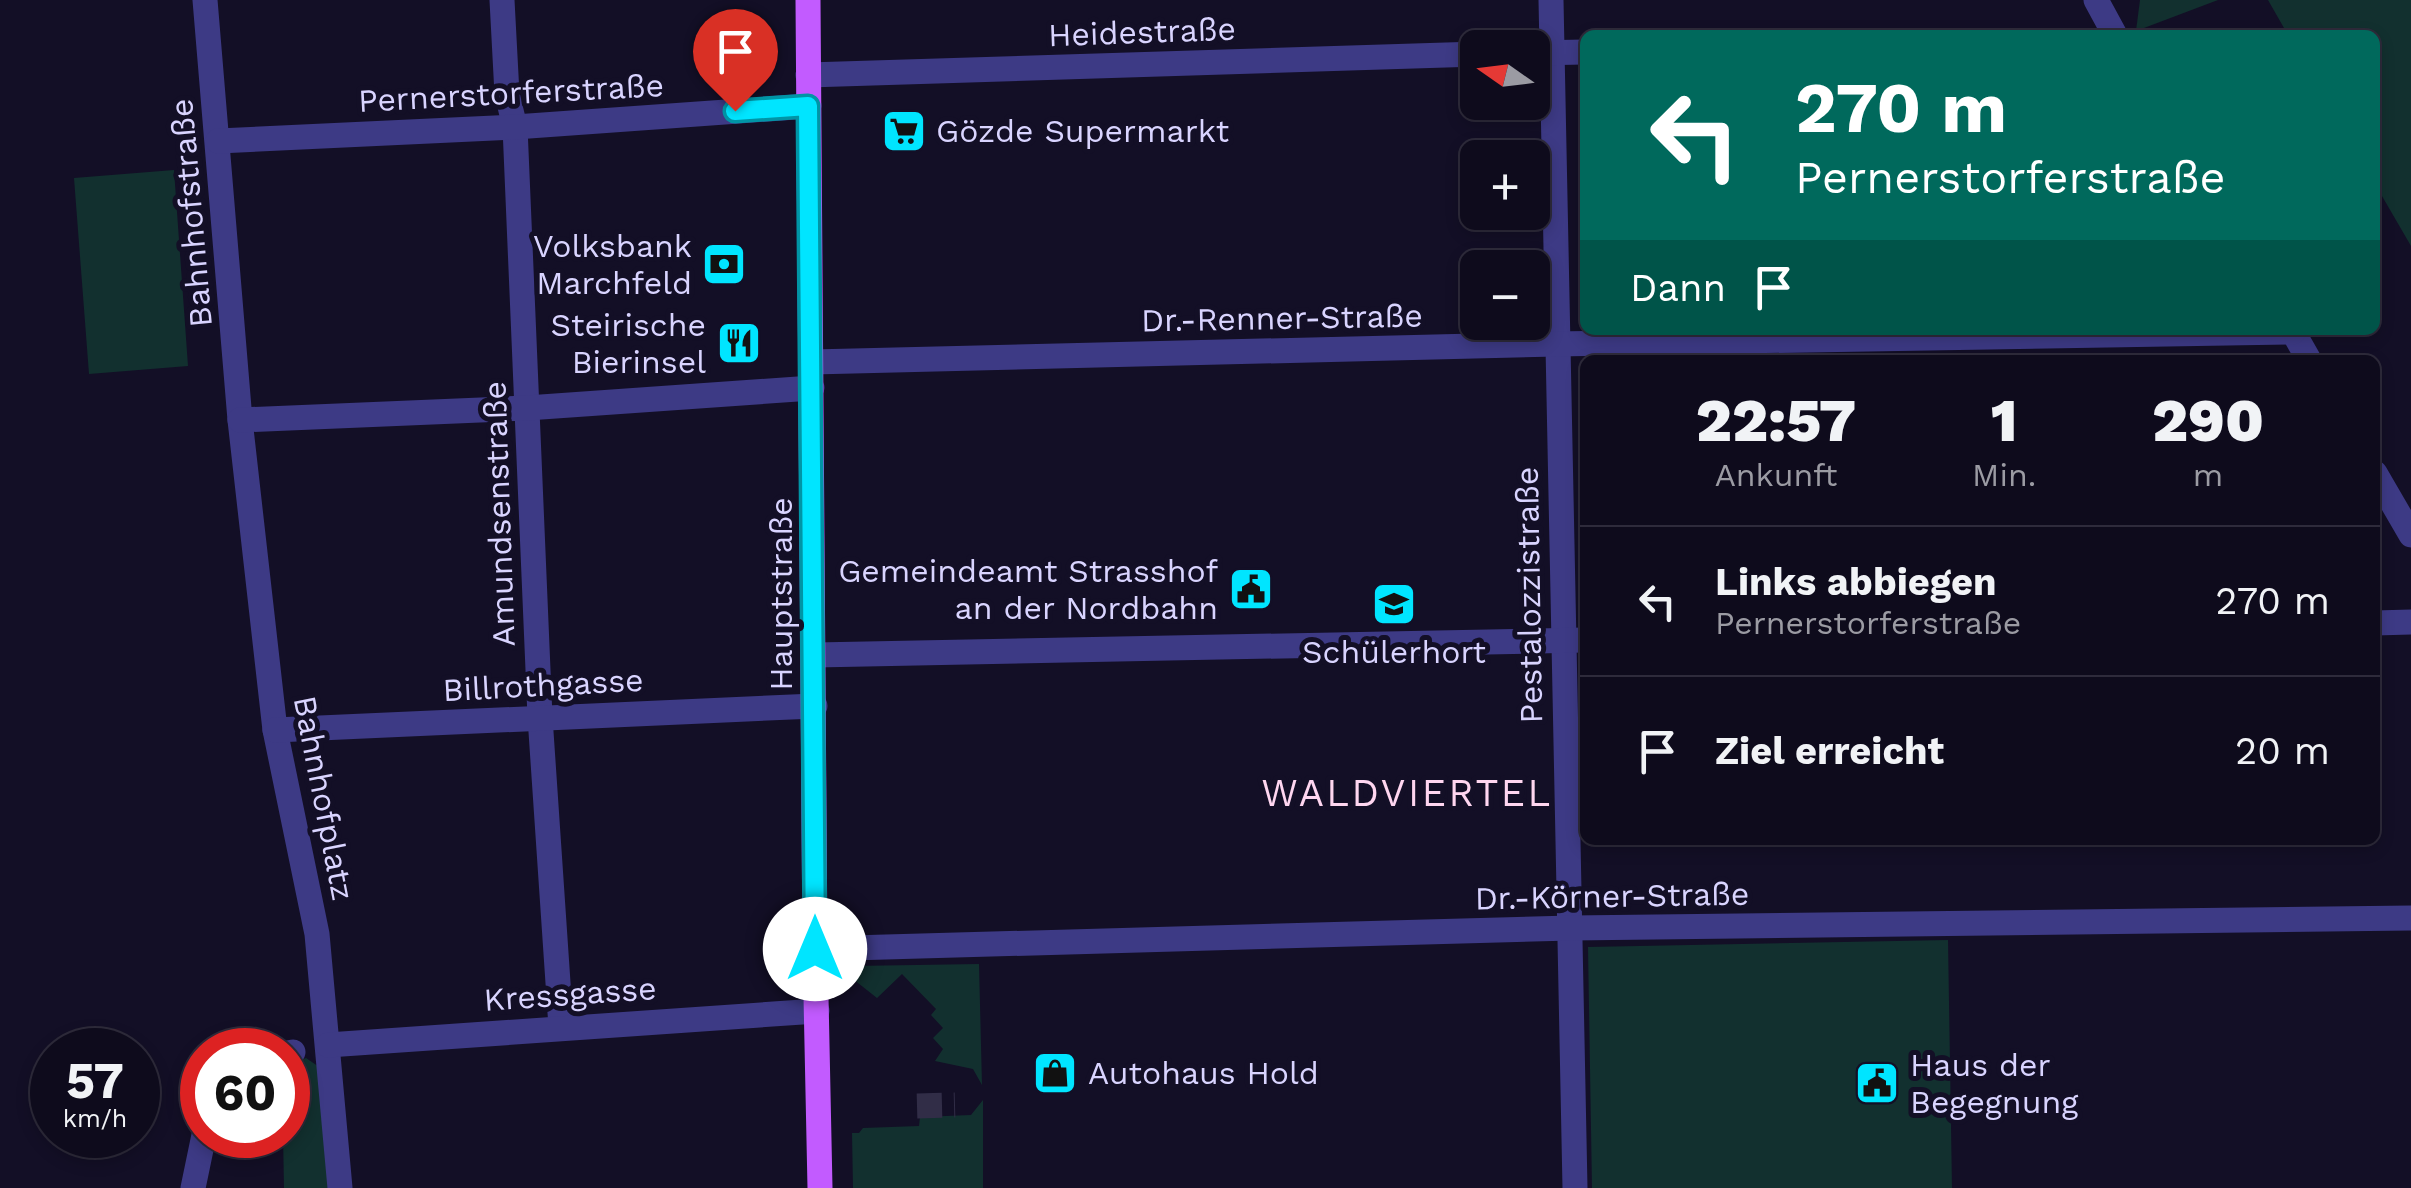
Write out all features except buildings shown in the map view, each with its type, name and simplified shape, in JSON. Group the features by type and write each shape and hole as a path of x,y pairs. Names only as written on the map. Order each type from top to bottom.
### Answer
{"main road":[{"name":"Hauptstraße","path":"808,0 820,1188"}],"street":[{"name":"Bahnhofstraße","path":"205,0 240,420"},
{"name":"Amundsenstraße","path":"502,0 507,94 515,128 540,717 562,1027"},
{"name":"Pestalozzistraße","path":"1546,30 1551,0"},
{"path":"2096,0 2113,30"},
{"path":"1550,52 1580,52"},
{"name":"Heidestraße","path":"808,75 1460,55"},
{"name":"Pernerstorferstraße","path":"218,141 515,128 808,106"},
{"name":"Pestalozzistraße","path":"1545,120 1573,641 1571,928 1575,1188"},
{"name":"Dr.-Renner-Straße","path":"812,362 2066,335"},
{"path":"240,420 527,408 812,388"},
{"name":"Bahnhofplatz","path":"240,420 274,730 317,934 340,1188"},
{"path":"2380,482 2411,535"},
{"path":"2380,623 2411,622"},
{"path":"815,654 1573,641"},
{"name":"Billrothgasse","path":"274,730 814,706"},
{"name":"Dr.-Körner-Straße","path":"815,949 1571,928 2411,918"},
{"name":"Kressgasse","path":"328,1045 817,1011"},
{"path":"193,1188 199,1158"}],"green space":[{"path":"2140,0 2218,0 2139,30"},
{"path":"2268,0 2411,0 2411,246 2380,193 2380,30 2285,30"},
{"path":"174,170 188,366 89,374 74,178"},
{"path":"1948,940 1952,1188 1592,1188 1588,947"},
{"path":"979,964 982,1085 973,1069 935,1061 943,1049 933,1038 943,1028 931,1015 936,1009 902,974 877,998 853,979 853,966"},
{"path":"310,1061 325,1071 332,1188 284,1188 283,1158 310,1158"},
{"path":"983,1100 983,1188 853,1188 852,1133 863,1128 919,1126 920,1117 971,1115"}],"tunnel":[{"path":"917,1106 955,1105"}],"place":[{"name":"Gözde Supermarkt","path":"904,131"},
{"name":"Volksbank Marchfeld","path":"724,264"},
{"name":"Steirische Bierinsel","path":"739,343"},
{"name":"Gemeindeamt Strasshof an der Nordbahn","path":"1251,589"},
{"name":"Schülerhort","path":"1394,604"},
{"name":"Autohaus Hold","path":"1055,1073"},
{"name":"Haus der Begegnung","path":"1877,1083"}],"district":[{"name":"WALDVIERTEL","path":"1407,793"}],"route":[{"path":"735,111 808,106 815,949"}]}
